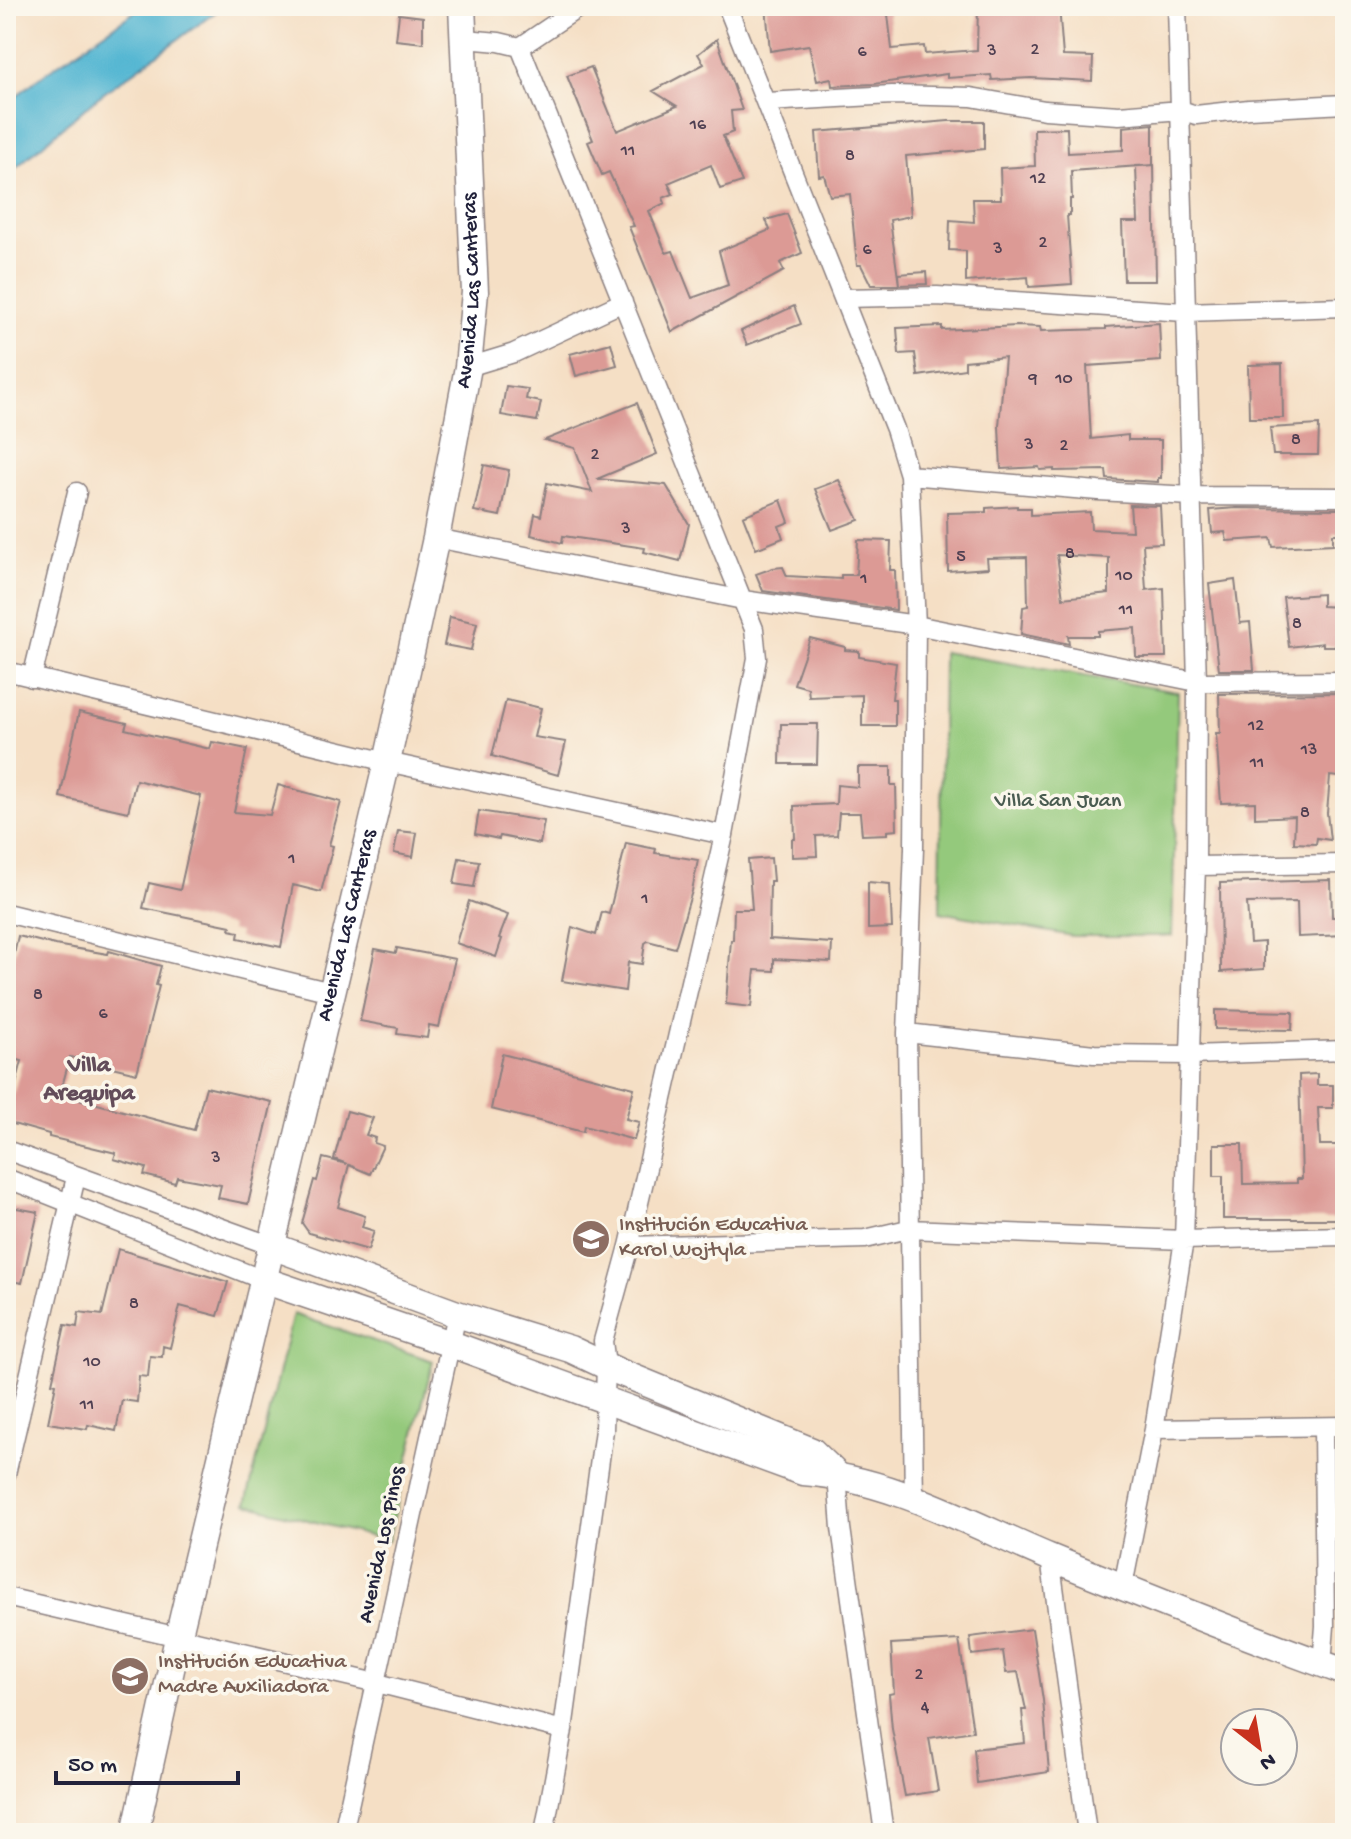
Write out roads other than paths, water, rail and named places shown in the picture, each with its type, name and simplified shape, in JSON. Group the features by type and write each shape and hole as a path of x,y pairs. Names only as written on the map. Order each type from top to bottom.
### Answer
{"street":[{"name":"Avenida Las Canteras","path":"135,1833 178,1638 387,762 436,538 468,367 475,292 462,6"},
{"path":"465,39 520,47 581,6"},
{"path":"727,6 895,429 909,475 916,625 914,848 907,1033 914,1499"},
{"path":"1123,1586 1154,1429 1184,1240 1196,866 1197,682 1177,6"},
{"path":"520,47 743,600 754,629 757,658 724,835 629,1246 603,1341 606,1365 604,1430 563,1730 544,1833"},
{"path":"767,102 892,95 971,97 1045,110 1119,115 1181,110 1196,115 1345,104"},
{"path":"844,298 937,296 1185,312 1345,307"},
{"path":"468,367 514,353 623,302"},
{"path":"909,475 1192,496 1345,497"},
{"path":"32,678 77,492"},
{"path":"436,538 743,600 916,625 1197,682 1345,681"},
{"path":"6,671 387,762 724,835"},
{"path":"1196,866 1345,864"},
{"path":"6,913 331,992"},
{"path":"907,1033 1094,1054 1190,1055 1345,1050"},
{"path":"6,1150 457,1314 570,1349 812,1451 837,1475 841,1528 884,1833"},
{"path":"6,1474 76,1177"},
{"path":"6,1178 263,1280 451,1344 803,1472 837,1475 914,1499 1050,1557 1334,1668"},
{"path":"629,1246 865,1239 908,1229 1184,1240 1345,1236"},
{"name":"Avenida Los Pinos","path":"343,1833 457,1314"},
{"path":"1154,1429 1345,1426"},
{"path":"1323,1427 1325,1626 1334,1668"},
{"path":"1050,1557 1087,1833"},
{"path":"6,1597 377,1683 563,1730"}],"water":[{"path":"143,6 224,6 97,98 6,176 6,104"}],"place":[{"name":"Institución Educativa Karol Wojtyla","path":"591,1239"},
{"name":"Institución Educativa Madre Auxiliadora","path":"130,1676"}],"district":[{"name":"Villa Arequipa","path":"89,1080"}],"park label":[{"name":"Villa San Juan","path":"1058,802"}]}
